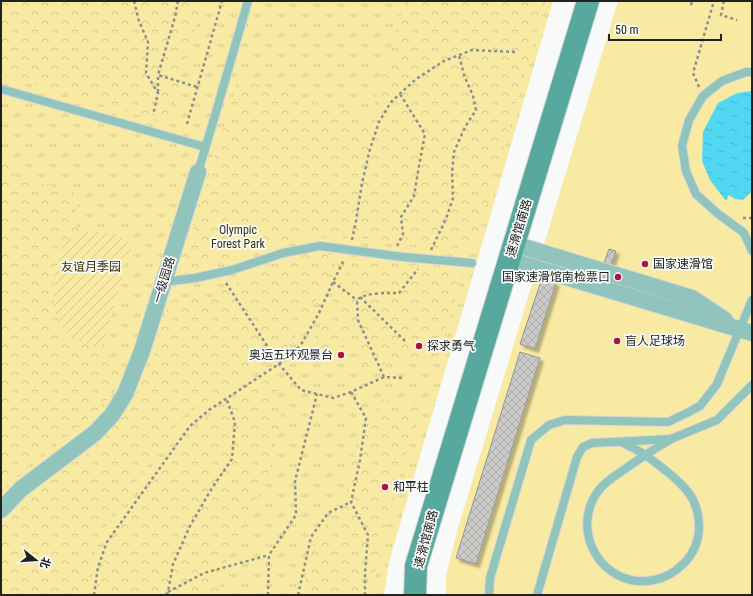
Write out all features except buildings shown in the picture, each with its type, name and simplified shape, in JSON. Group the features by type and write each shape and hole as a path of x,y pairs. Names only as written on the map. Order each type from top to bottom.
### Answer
{"street":[{"name":"速滑馆南路","path":"415,595 416,566 588,1"},
{"name":"一级园路","path":"1,510 21,489 96,433 112,415 125,394 142,351 198,172"},
{"path":"512,252 692,298 746,331"}],"lane":[{"name":"一级园路","path":"198,172 248,1"},
{"path":"752,72 746,72 722,81 703,96 689,120 682,146 686,171 696,194 717,213 744,233 752,251"},
{"path":"1,89 205,147"},
{"path":"164,282 195,278 232,270 283,253 320,246 392,256 472,264"},
{"path":"490,595 490,578 532,440 550,425 565,420 668,422 700,406 717,384 746,331 752,300"},
{"path":"621,442 645,455 679,481 693,498 697,508 699,530 693,551 679,568 660,579 638,581 627,579 616,574 600,560 593,551 589,541 587,519 589,508 600,489 608,481 645,455 671,439 717,420 752,385"},
{"path":"537,595 578,457 583,448 592,443 671,439"}],"path":[{"path":"134,1 138,21 148,42 146,73 158,93"},
{"path":"153,115 158,93 158,76 175,17 178,1"},
{"path":"187,124 222,1"},
{"path":"691,5 692,1"},
{"path":"703,96 693,73 714,1"},
{"path":"724,1 721,15 737,20"},
{"path":"94,595 98,567 107,542 190,426 208,410 291,356 302,343 319,313 349,250 370,149 379,122 391,102 416,79 444,60 472,50 515,52"},
{"path":"384,377 358,320 357,300 360,297 376,294 399,293 426,260 446,219 453,198 452,173 454,152 465,127 476,110 473,96 464,75 460,55"},
{"path":"158,76 197,87"},
{"path":"392,256 402,234 402,217 414,196 425,134 400,94"},
{"path":"219,272 279,364 301,390 333,398 351,392 384,377 404,378"},
{"path":"333,282 357,300"},
{"path":"360,297 405,341"},
{"path":"351,392 366,418 360,460 351,502 368,535 365,595"},
{"path":"268,595 269,555 296,515 295,481 317,394"},
{"path":"167,594 173,564 190,526 212,488 232,458 235,422 226,398"},
{"path":"298,595 311,537 328,513 351,502"},
{"path":"167,594 204,573 269,555"}],"green space":[{"name":"Olympic Forest Park","path":"1,1 553,1 389,562 384,595 1,595"},
{"path":"1,1 203,1 168,124 1,74"},
{"path":"405,1 546,1 475,246 447,250 375,239 305,237 233,257 198,270 182,267 238,79 370,118"},
{"name":"国家速滑馆","path":"618,1 752,1 752,595 446,595 446,575 458,528"},
{"path":"1,160 11,163 8,173 80,195 73,222 82,232 63,244 62,330 101,350 124,366 114,392 97,412 22,470 1,492"},
{"name":"友谊月季园","path":"82,232 107,232 133,243 101,350 62,330 54,308 54,276 63,244"},
{"path":"320,253 339,256 303,326 284,352 186,414 111,516 95,551 85,593 1,592 1,524 32,491 86,454 129,410 152,361 170,298 212,297 269,265"},
{"path":"354,259 464,270 437,357 388,362 368,371 349,344 305,355"},
{"path":"275,374 281,415 271,465 253,509 232,547 219,581 218,595 99,595 99,576 108,547 175,451 204,419"},
{"path":"380,399 420,405 388,519 372,589 373,595 301,595 304,588 311,553 327,521 345,497 356,444 371,424"}],"water":[{"path":"752,91 752,192 743,200 735,199 729,195 726,201 710,180 702,161 703,132 718,103 737,93"}],"place":[{"name":"国家速滑馆","path":"645,264"},
{"name":"国家速滑馆南检票口","path":"618,277"},
{"name":"盲人足球场","path":"617,341"},
{"name":"探求勇气","path":"419,346"},
{"name":"奥运五环观景台","path":"341,355"},
{"name":"和平柱","path":"385,487"}]}
